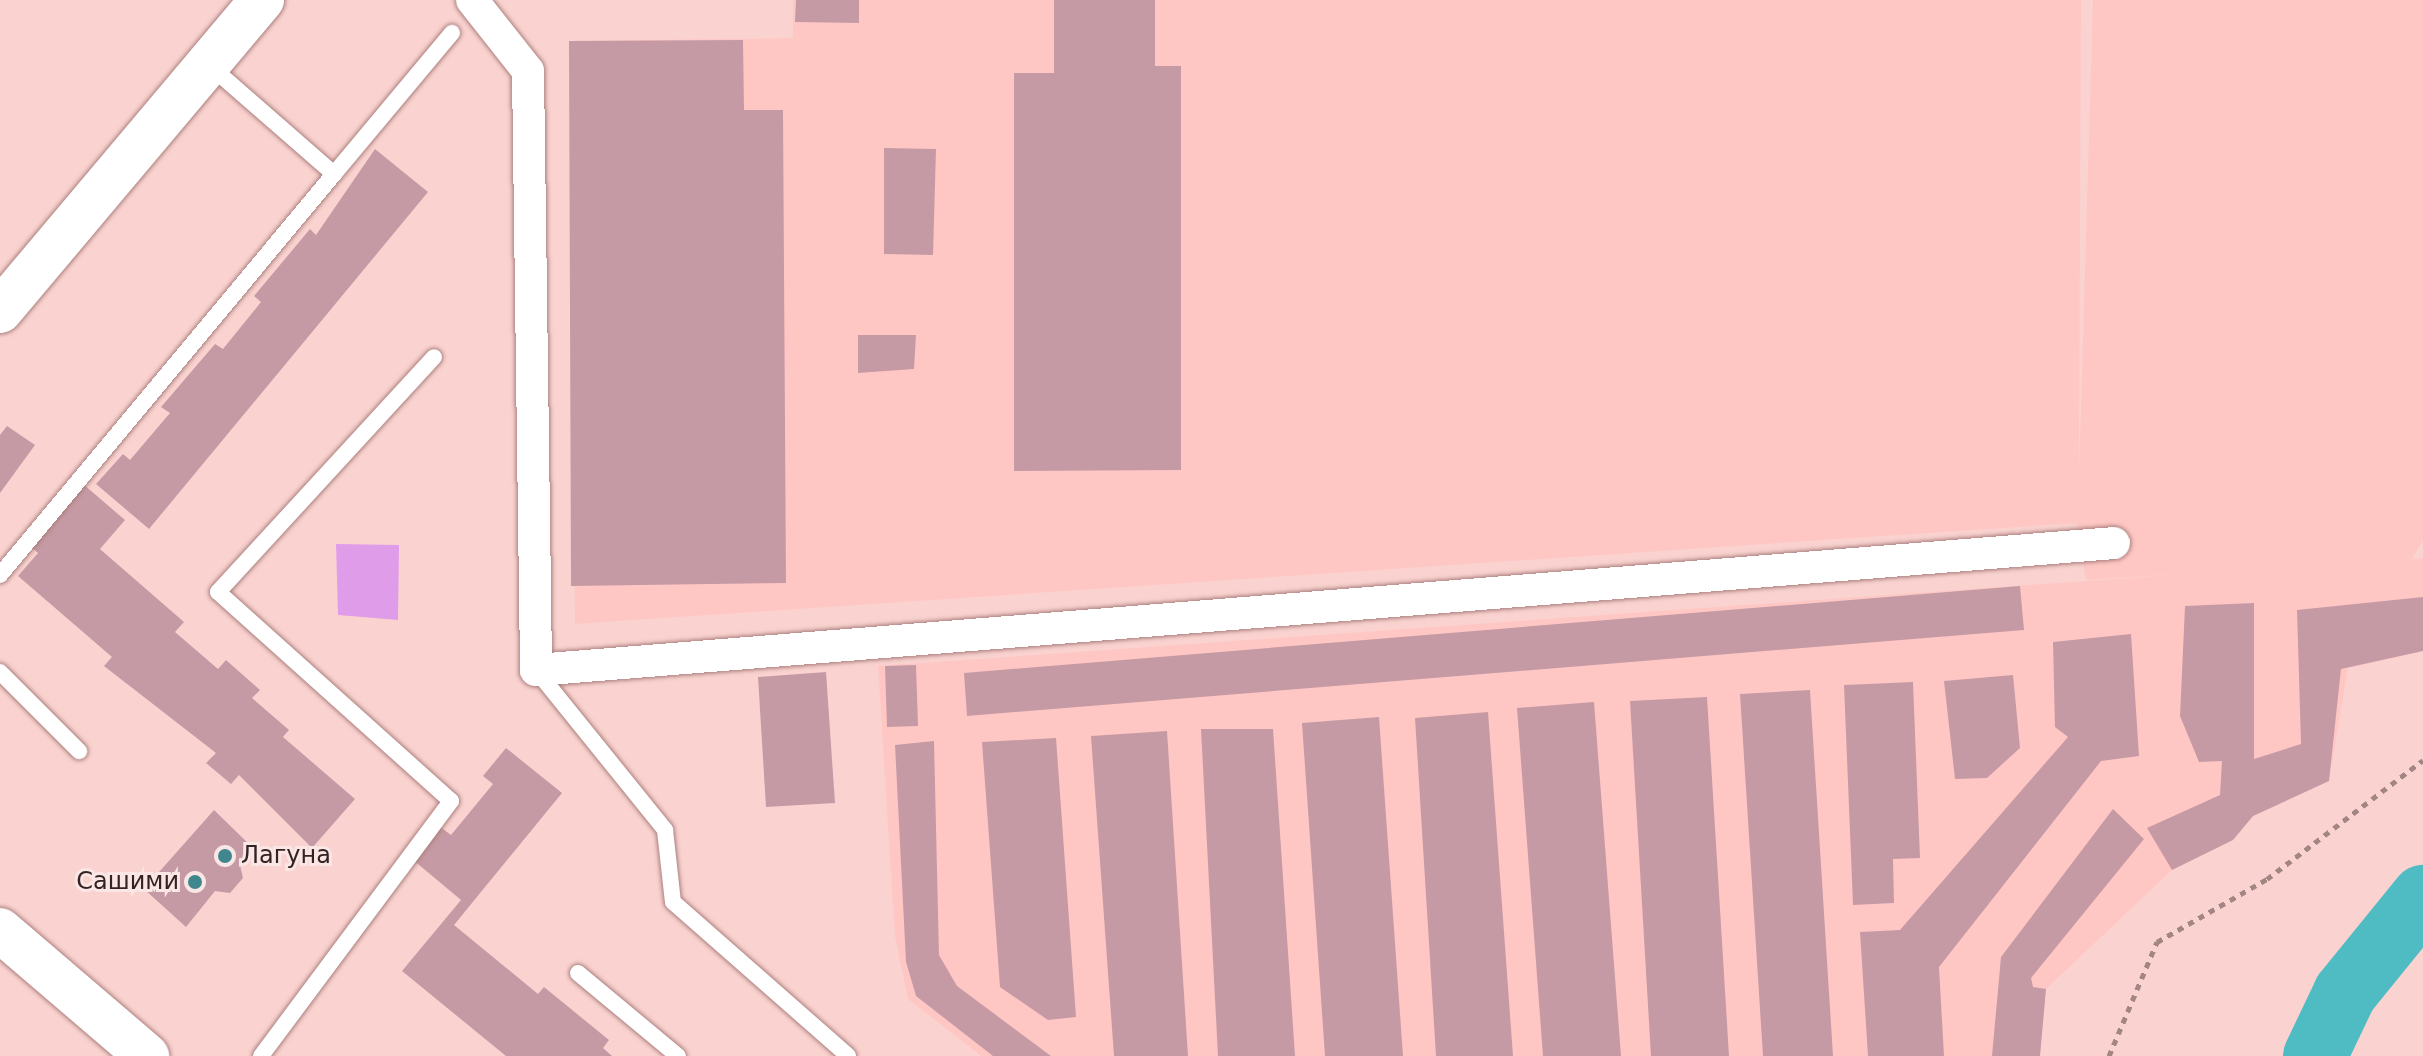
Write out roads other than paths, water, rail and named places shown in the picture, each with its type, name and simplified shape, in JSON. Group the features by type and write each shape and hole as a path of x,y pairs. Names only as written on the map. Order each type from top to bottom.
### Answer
{"street":[{"path":"0,311 262,0"},
{"path":"472,0 528,71 536,670 2114,543"},
{"path":"0,930 147,1056"}],"lane":[{"path":"0,575 452,33"},
{"path":"208,64 334,174"},
{"path":"261,1056 451,801 218,592 434,357"},
{"path":"536,670 665,830 673,902 848,1056"},
{"path":"0,672 79,751"},
{"path":"578,973 678,1056"}],"waterway":[{"path":"2315,1056 2345,993 2423,897"}],"place":[{"name":"Лагуна","path":"225,856"},
{"name":"Сашими","path":"195,882"}]}
